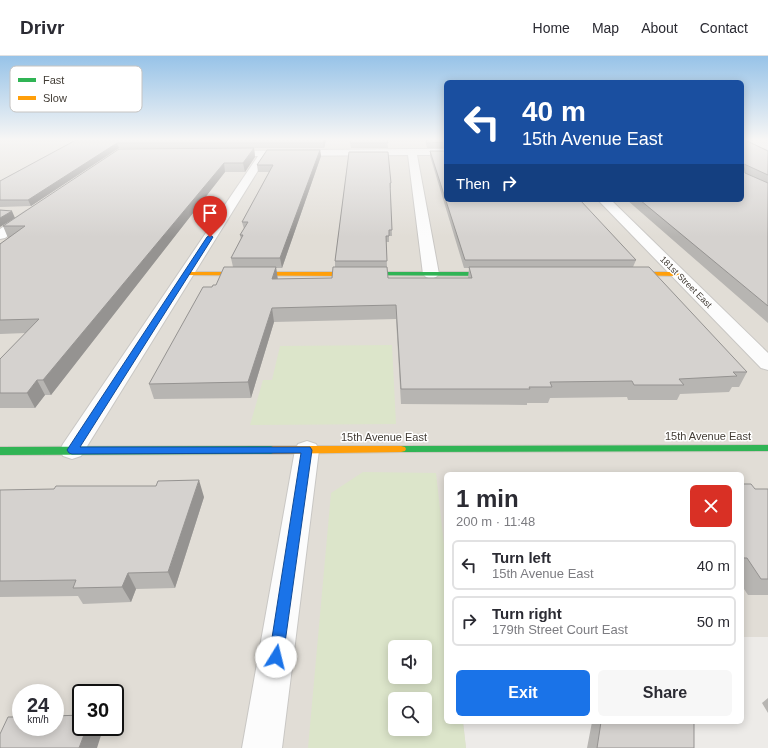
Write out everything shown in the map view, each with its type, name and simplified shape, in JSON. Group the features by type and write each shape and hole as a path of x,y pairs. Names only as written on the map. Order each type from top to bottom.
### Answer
{"street":[{"path":"72,450 252,172"},
{"path":"415,172 431,274"},
{"name":"181st Street East","path":"606,202 768,364"},
{"path":"0,235 36,211 12,212"},
{"path":"186,274 510,274"},
{"path":"618,274 678,274"},
{"name":"15th Avenue East","path":"0,451 768,448"},
{"path":"262,748 307,450"}],"shaded area":[{"path":"0,172 444,172 444,202 744,202 744,172 768,172 768,637 744,637 744,472 444,472 444,724 463,724 466,748 0,748"}],"green space":[{"path":"392,345 396,424 250,425 263,380 272,380 280,346"},
{"path":"363,472 436,473 444,545 444,724 463,724 466,748 308,748 331,493"}],"building":[{"path":"16,172 71,172 28,200 0,200 0,181"},
{"path":"84,172 216,172 43,380 37,380 27,393 0,393 0,359 39,319 0,320 0,244 25,226 3,226"},
{"path":"269,172 312,172 280,258 231,258 243,235 240,235 248,222 242,222"},
{"path":"346,172 390,172 392,230 389,230 389,236 386,236 387,261 335,261"},
{"path":"437,172 444,172 444,195"},
{"path":"744,172 768,183 768,306 642,202 744,202"},
{"path":"446,202 582,202 636,260 465,260"},
{"path":"0,210 12,211 0,218"},
{"path":"224,267 276,267 272,279 332,278 333,267 387,267 388,278 472,278 469,267 649,267 747,372 733,372 737,376 679,379 684,385 634,385 632,381 550,382 552,387 529,387 530,389 401,389 396,305 272,308 248,382 149,384 203,287 212,287 213,285 216,285"},
{"path":"199,480 168,572 128,573 122,587 73,588 76,580 0,581 0,490 54,489 56,486 156,486 158,481"},
{"path":"744,484 751,484 755,489 768,489 768,579 761,579 747,558 744,558"},
{"path":"72,715 72,736 84,736 79,748 0,748 0,734 8,717 12,717 12,736 64,736 64,716"},
{"path":"601,724 694,724 694,748 597,748"}],"traffic: fast":[{"path":"345,274 498,274"},
{"path":"401,449 768,448"},
{"path":"0,451 273,450"}],"traffic: slow":[{"path":"186,274 345,274"},
{"path":"625,274 678,274"},
{"path":"273,450 401,449"}],"route":[{"path":"210,237 72,450 307,450 276,657"}]}
